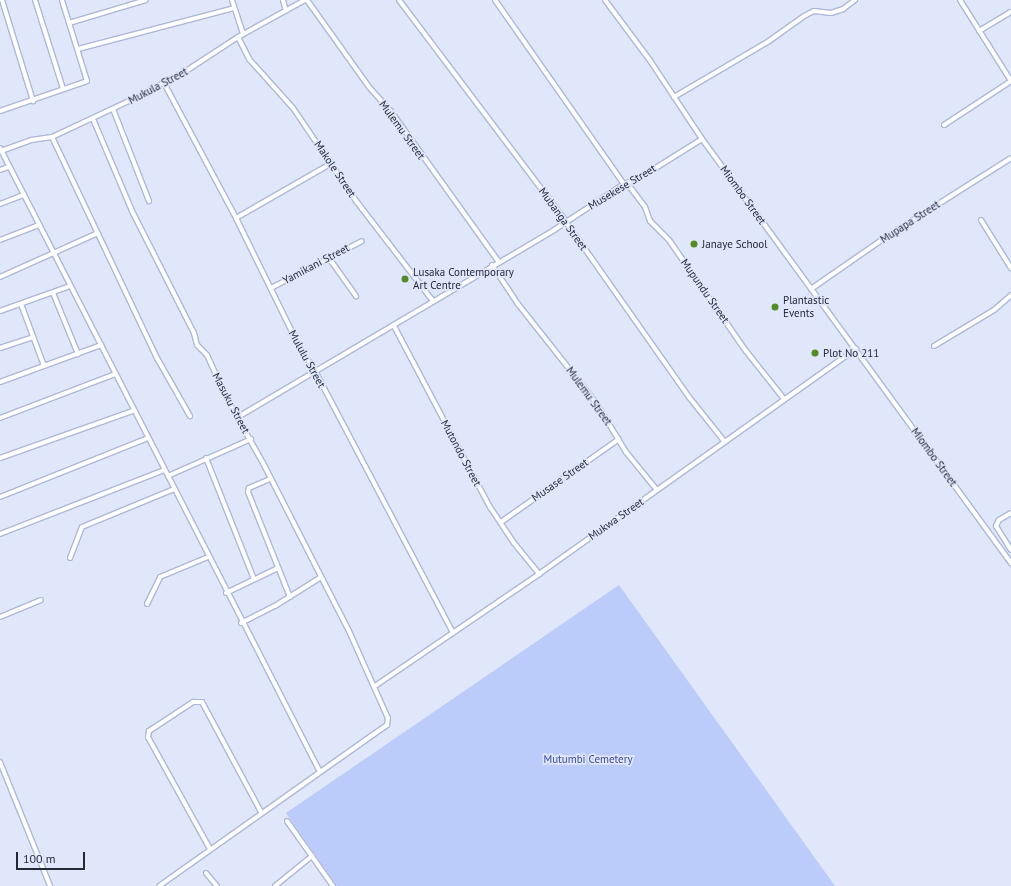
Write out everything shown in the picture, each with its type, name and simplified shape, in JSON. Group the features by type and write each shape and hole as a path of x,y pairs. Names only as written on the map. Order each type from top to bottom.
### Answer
{"street":[{"path":"2,0 33,101"},
{"path":"35,0 63,89"},
{"path":"0,110 33,101 87,80 62,0"},
{"path":"69,24 146,0"},
{"path":"232,0 243,34"},
{"path":"283,0 286,11"},
{"name":"Mukula Street","path":"1,150 31,140 52,137 93,119 164,83 243,34 306,0"},
{"name":"Mulemu Street","path":"306,0 370,87 387,106 498,262"},
{"name":"Mubanga Street","path":"399,0 426,33 451,70 566,222 689,396 724,441"},
{"name":"Mupundu Street","path":"495,0 644,207 650,221 669,240 746,351 784,399"},
{"name":"Miombo Street","path":"605,0 702,139 1011,564"},
{"path":"674,97 769,41 804,16 814,11 831,13 843,9 855,0"},
{"path":"944,125 1011,81 960,0"},
{"path":"78,49 234,8"},
{"path":"979,31 1011,12"},
{"name":"Makole Street","path":"238,37 249,59 293,108 332,163 357,202 433,300"},
{"name":"Mululu Street","path":"164,83 236,218 301,350 315,371 453,633"},
{"path":"113,109 149,201"},
{"name":"Masuku Street","path":"93,119 156,262 194,333 197,345 207,355 216,377 251,439 375,686 388,718 386,725 261,812 159,886"},
{"path":"52,137 157,358 190,416"},
{"name":"Musekese Street","path":"238,417 394,326 433,300 566,222 626,183 702,139"},
{"path":"1,150 8,167 24,195 53,255 168,476 226,593 320,772"},
{"name":"Mupapa Street","path":"811,289 883,239 1011,158"},
{"path":"236,218 332,163"},
{"path":"0,170 8,167"},
{"path":"0,204 24,195"},
{"path":"981,220 1011,268"},
{"path":"0,240 39,225"},
{"path":"0,277 53,255 98,233"},
{"name":"Yamikani Street","path":"271,288 362,241"},
{"path":"328,258 356,296"},
{"name":"Mulemu Street","path":"492,265 518,304 600,408 619,439 657,490"},
{"path":"0,311 70,286"},
{"path":"53,293 78,354"},
{"path":"934,346 1009,300 1011,295"},
{"path":"21,304 44,366"},
{"name":"Mutondo Street","path":"394,326 450,434 501,522 514,543 539,574"},
{"path":"0,348 33,337"},
{"path":"0,382 100,345"},
{"name":"Mukwa Street","path":"375,686 539,574 724,441 856,349"},
{"path":"0,418 115,374"},
{"path":"0,458 134,411"},
{"path":"0,496 148,438"},
{"path":"168,476 251,439"},
{"name":"Musase Street","path":"501,522 619,439"},
{"path":"206,458 254,579"},
{"path":"0,534 164,470"},
{"path":"270,478 249,488 248,492 290,597"},
{"path":"70,558 82,527 174,489"},
{"path":"1011,513 999,520 996,526 1011,550"},
{"path":"147,604 160,577 208,557"},
{"path":"226,593 278,568"},
{"path":"242,623 290,597 321,577"},
{"path":"0,617 41,600"},
{"path":"210,849 148,737 149,731 193,702 202,702 261,812"},
{"path":"0,762 50,886"},
{"path":"287,821 333,886"},
{"path":"274,886 312,856"},
{"path":"206,873 217,886"}],"green space":[{"name":"Mutumbi Cemetery","path":"619,585 835,886 337,886 286,813"}],"place":[{"name":"Janaye School","path":"694,244"},
{"name":"Lusaka Contemporary Art Centre","path":"405,279"},
{"name":"Plantastic Events","path":"775,307"},
{"name":"Plot No 211","path":"815,353"}]}
